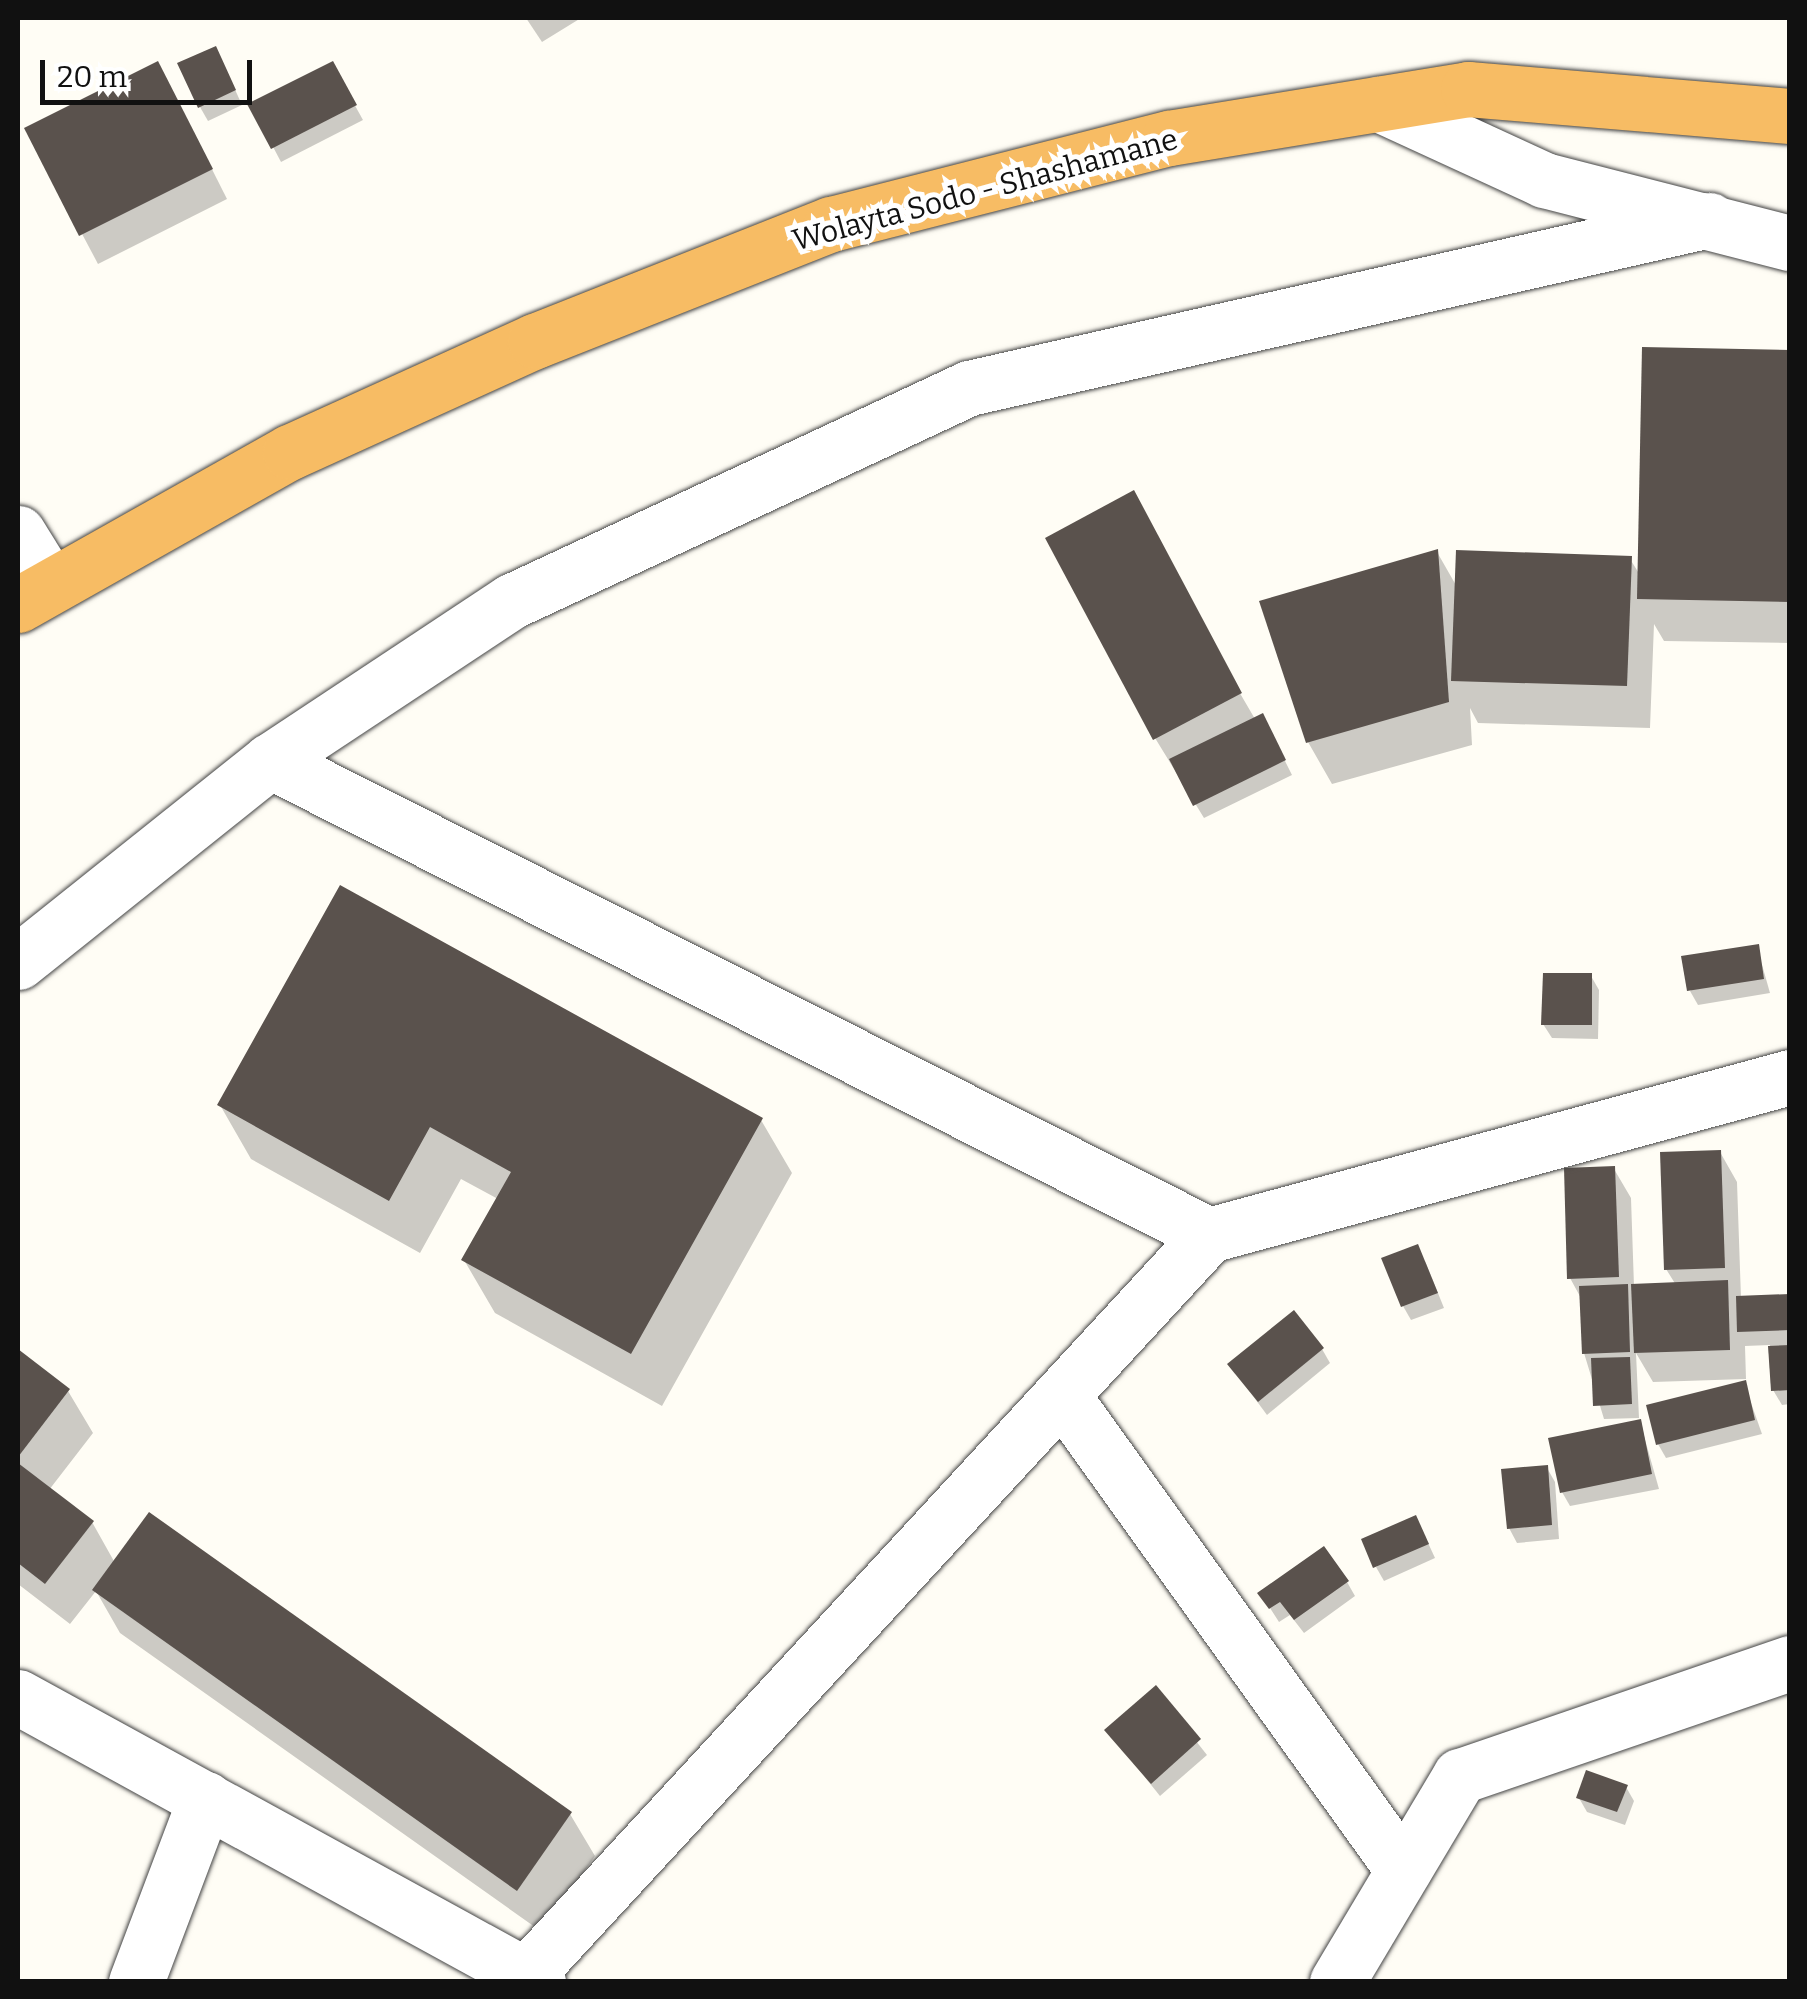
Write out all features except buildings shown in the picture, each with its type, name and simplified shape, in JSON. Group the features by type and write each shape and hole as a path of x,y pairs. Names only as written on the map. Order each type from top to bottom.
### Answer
{"highway":[{"name":"Wolayta Sodo - Shashamane","path":"33,594 290,452 535,341 831,224 1169,138 1468,88 1790,116"}],"street":[{"path":"1379,104 1544,180 1790,243"},
{"path":"18,962 270,761 512,602 969,388 1709,220"},
{"path":"18,534 33,594"},
{"path":"270,761 1210,1235"},
{"path":"18,1697 532,1979 1210,1235 1790,1077"},
{"path":"1062,1395 1403,1870"},
{"path":"1336,1982 1460,1776 1790,1663"},
{"path":"136,1982 205,1799"}]}
